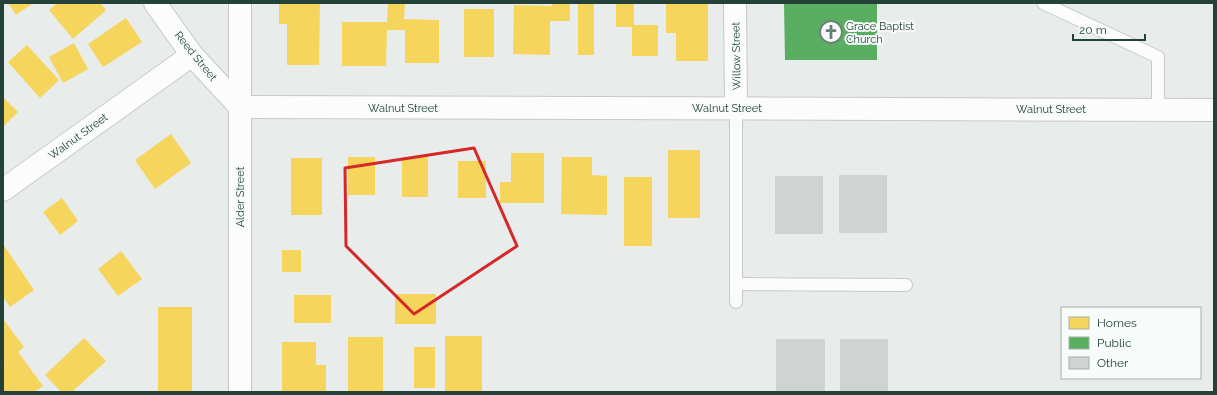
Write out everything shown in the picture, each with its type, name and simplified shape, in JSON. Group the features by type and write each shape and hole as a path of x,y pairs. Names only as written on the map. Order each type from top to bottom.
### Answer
{"street":[{"name":"Reed Street","path":"155,3 192,55 240,108"},
{"name":"Alder Street","path":"240,3 240,392"},
{"name":"Willow Street","path":"735,3 736,108"},
{"name":"Walnut Street","path":"3,190 192,55"},
{"name":"Walnut Street","path":"240,108 1214,110"}],"lane":[{"path":"1043,3 1158,57 1158,109"},
{"path":"736,108 736,302"},
{"path":"736,284 906,285"}],"highlighted area":[{"path":"474,148 517,246 414,314 346,246 345,168"}],"building: Homes":[{"path":"8,3 31,3 32,4 16,15"},
{"path":"57,3 100,3 106,10 73,39 49,10"},
{"path":"279,3 320,3 319,65 287,65 287,24 279,24"},
{"path":"388,3 405,3 404,19 439,20 439,63 405,63 405,30 387,30 386,66 342,66 342,22 387,22"},
{"path":"552,3 570,3 570,21 550,21 550,55 513,54 514,5 552,6"},
{"path":"578,3 594,3 594,55 578,55"},
{"path":"616,3 634,3 634,25 658,25 658,56 632,56 632,27 616,27"},
{"path":"666,3 708,3 708,61 676,61 676,33 666,33"},
{"path":"464,9 494,9 494,57 464,57"},
{"path":"126,18 142,42 103,67 88,44"},
{"path":"74,43 88,69 63,83 49,57"},
{"path":"27,45 59,80 40,98 8,62"},
{"path":"3,97 18,112 3,127"},
{"path":"171,134 191,163 155,189 135,160"},
{"path":"668,150 700,150 700,218 668,218"},
{"path":"511,153 544,153 544,203 500,203 500,182 511,182"},
{"path":"348,157 375,157 375,195 348,195"},
{"path":"402,157 428,157 428,197 402,197"},
{"path":"562,157 592,157 592,175 607,176 607,215 561,214"},
{"path":"291,158 322,158 322,215 291,215"},
{"path":"458,161 486,161 486,198 458,198"},
{"path":"624,177 652,177 652,246 624,246"},
{"path":"62,198 78,221 60,235 43,212"},
{"path":"3,244 34,290 10,307 3,297"},
{"path":"282,250 301,250 301,272 282,272"},
{"path":"121,251 142,279 118,296 98,269"},
{"path":"395,294 436,294 436,324 395,324"},
{"path":"294,295 331,295 331,323 294,323"},
{"path":"158,307 192,307 192,392 158,392"},
{"path":"3,319 24,347 18,352 43,386 34,392 5,392 3,389 3,367 5,366 3,363"},
{"path":"445,336 482,336 482,392 445,392"},
{"path":"348,337 383,337 383,392 348,392"},
{"path":"84,338 106,361 72,392 61,392 45,375"},
{"path":"282,342 316,342 316,365 326,365 326,392 282,392"},
{"path":"414,347 435,347 435,388 414,388"}],"building: Public":[{"name":"Grace Baptist Church","path":"784,3 877,3 877,60 785,60"}],"building: Other":[{"path":"839,175 887,175 887,233 839,233"},
{"path":"775,176 823,176 823,234 775,234"},
{"path":"776,339 825,339 825,392 776,392"},
{"path":"840,339 888,339 888,392 840,392"}],"place":[{"name":"Grace Baptist Church","path":"831,32"}]}
